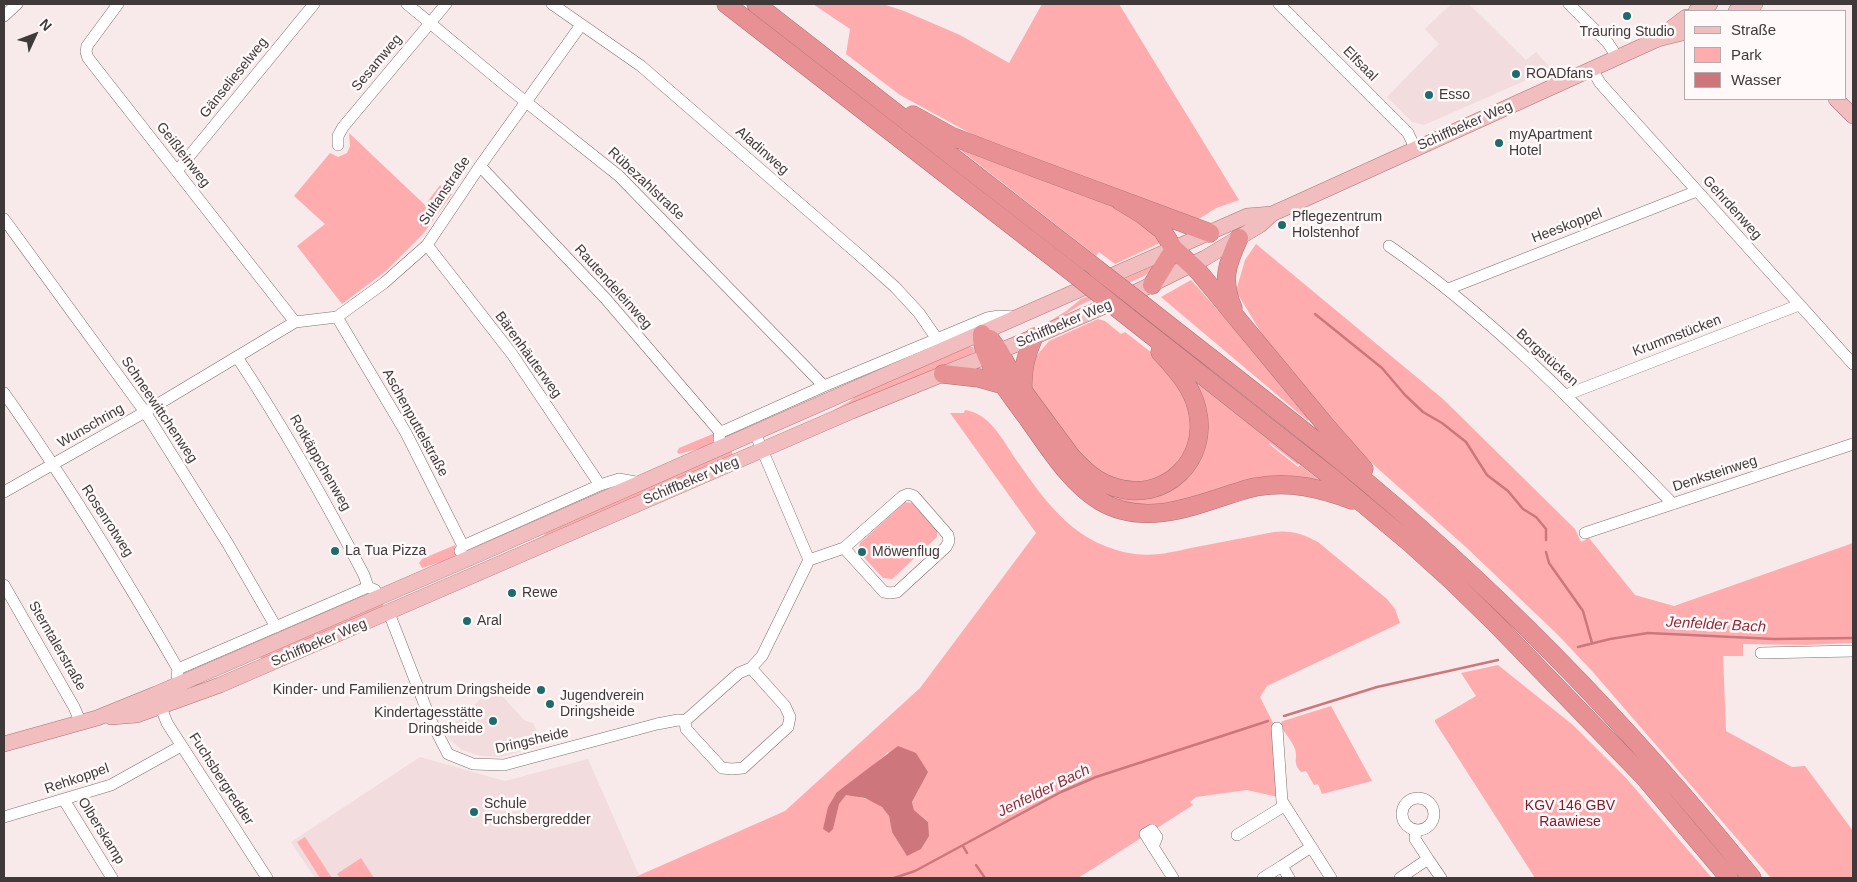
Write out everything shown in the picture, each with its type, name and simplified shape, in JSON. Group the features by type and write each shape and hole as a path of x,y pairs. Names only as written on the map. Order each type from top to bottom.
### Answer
{"highway":[{"path":"726,4 1256,416 1410,543 1495,623 1644,777 1729,878"},
{"path":"756,4 1342,461 1465,570 1559,661 1656,764 1752,878"},
{"path":"872,94 951,136 1120,201 1210,233"},
{"path":"1120,201 1143,215 1162,230 1174,249 1192,265 1327,427 1409,520"},
{"path":"1239,238 1227,265 1226,275 1229,297 1239,320"},
{"path":"1152,285 1174,249"},
{"path":"993,353 1081,467 1097,479 1113,487 1134,492 1153,489 1170,482 1184,469 1195,448 1199,432 1197,407 1189,389 1175,369 1128,316"},
{"path":"982,334 991,340 993,353 1004,386 1063,466 1086,491 1114,509 1133,514 1167,512 1255,487 1285,484 1322,489 1366,506"},
{"path":"1023,390 1022,375 1025,359 1034,337"},
{"path":"943,374 972,376 1004,386"}],"main road":[{"path":"1698,10 1710,4"},
{"path":"1745,7 1759,10"},
{"name":"Schiffbeker Weg","path":"1658,39 1684,19"},
{"name":"Schiffbeker Weg","path":"159,700 220,686 762,450 1034,337 1152,285 1192,265 1260,225 1272,214 1617,57 1658,39 1684,32"},
{"path":"1837,100 1853,116"},
{"name":"Schiffbeker Weg","path":"4,744 97,718 137,715 178,684 718,450 1247,216 1272,214"},
{"path":"518,556 527,533"},
{"path":"386,594 389,613"}],"street":[{"path":"4,16 17,4"},
{"name":"Geißleinweg","path":"118,4 87,46 88,58 295,322"},
{"name":"Gänselieselweg","path":"177,172 314,4"},
{"name":"Rübezahlstraße","path":"407,4 636,191 824,386"},
{"name":"Sesamweg","path":"338,145 338,136 343,127 446,4"},
{"name":"Aladinweg","path":"552,4 641,66 858,254 919,313 936,339"},
{"name":"Elfsaal","path":"1280,4 1408,134 1416,148"},
{"path":"1569,4 1608,42 1617,57"},
{"name":"Sultanstraße","path":"295,322 337,317 384,282 427,245 480,166 581,25"},
{"name":"Gehrdenweg","path":"1592,69 1600,83 1853,364"},
{"name":"Rautendeleinweg","path":"480,166 605,298 720,432"},
{"name":"Heeskoppel","path":"1448,288 1697,191"},
{"name":"Schneewittchenweg","path":"4,219 145,412 228,544 276,627"},
{"name":"Bärenhäuterweg","path":"427,245 512,354 600,485"},
{"name":"Borgstücken","path":"1389,246 1448,288 1566,395 1673,504"},
{"name":"Krummstücken","path":"1566,395 1799,305"},
{"name":"Schiffbeker Weg","path":"718,450 720,432 824,386 987,318 999,316 1020,317"},
{"name":"Aschenputtelstraße","path":"337,317 406,433 463,546"},
{"name":"Wunschring","path":"4,492 145,412 295,322"},
{"name":"Rotkäppchenweg","path":"237,357 276,417 322,496 364,575 368,587"},
{"name":"Rosenrotweg","path":"4,393 54,465 118,566 178,669"},
{"path":"755,433 809,560"},
{"name":"Denksteinweg","path":"1586,533 1853,444"},
{"name":"Schiffbeker Weg","path":"463,546 600,485 619,479 641,483"},
{"path":"751,668 786,706 790,717 788,727 743,768 732,770 722,768 686,729 685,721 739,673 751,668 762,656 809,560 844,548 903,496 908,494 914,496 948,535 949,541 946,547 897,592 890,593 884,592 844,548"},
{"path":"459,562 460,551 463,546"},
{"name":"Sterntalerstraße","path":"4,585 8,600 74,707 81,723"},
{"path":"178,684 178,669 368,587 386,594"},
{"name":"Dringsheide","path":"389,613 431,721 448,754 473,764 504,765 657,724 678,720 685,721"},
{"path":"1761,653 1853,651"},
{"name":"Fuchsbergredder","path":"159,700 167,723 267,878"},
{"path":"1277,728 1281,794 1284,806 1331,878"},
{"name":"Rehkoppel","path":"4,817 111,785 181,746"},
{"name":"Olberskamp","path":"64,800 112,878"},
{"path":"1237,835 1284,806"},
{"path":"1416,830 1415,839 1441,878"},
{"path":"1153,847 1173,878"},
{"path":"1262,878 1311,847"},
{"path":"1400,878 1428,859"},
{"path":"1282,866 1289,878"}],"shaded area":[{"path":"1451,4 1469,4 1526,60 1536,52 1552,69 1424,125 1412,122 1387,97 1439,44 1425,29"},
{"name":"Kindertagesstätte Dringsheide","path":"494,687 524,720 533,723 544,745 501,757 481,756 462,750 449,739 445,732"},
{"name":"Schule Fuchsbergredder","path":"420,757 505,781 588,759 639,875 633,878 315,878 291,842"}],"green space":[{"path":"813,4 883,4 960,35 1009,63 1042,4 1119,4 1239,200 1216,208 1194,222 988,143 900,95 846,54 850,29"},
{"path":"349,133 425,205 440,185 452,194 423,234 386,271 342,304 297,246 325,224 294,196 330,153 338,157 347,153 350,146"},
{"path":"944,137 1106,200 1137,216 1162,242 1115,264 1099,252 1096,256"},
{"path":"1256,244 1443,399 1575,529 1581,542 1589,538 1635,595 1674,606 1853,543 1853,643 1805,645 1743,644 1743,656 1723,656 1726,731 1792,767 1805,766 1853,831 1853,878 1771,878 1592,671 1558,635 1468,549 1356,449 1269,346 1236,291 1245,260"},
{"path":"1157,264 1153,270 1144,276 1080,305 1058,319 1003,343 1003,341 1050,321 1081,299"},
{"path":"1191,280 1311,415 1308,421 1161,297"},
{"path":"1098,319 1105,321 1121,334 1125,332 1152,353 1175,379 1192,413 1190,447 1165,477 1129,484 1102,475 1083,459 1032,393 1029,361 1033,360 1049,341"},
{"path":"966,346 973,347 975,352 834,410 850,401 859,393"},
{"path":"1191,379 1299,463 1298,465 1269,444 1298,467 1300,465 1324,484 1158,508 1107,500 1064,454 1127,494 1194,462"},
{"path":"965,410 974,413 989,423 1053,508 1081,533 1097,542 1115,550 1151,555 1274,532 1297,533 1318,542 1387,599 1395,609 1400,623 1267,686 1260,697 1274,725 1278,797 1247,790 1196,797 1190,802 1193,805 1157,828 1155,824 1139,835 1141,838 1078,878 633,878 785,811 920,688 1036,533 950,413 964,413","holes":["888,752 919,789 912,802 914,810 928,822 892,832 889,816 876,803 846,794 839,804 837,792 873,766"]},
{"path":"715,433 712,445 679,454 677,452 679,448"},
{"path":"731,450 733,455 528,546 530,542 543,536 548,531"},
{"path":"905,502 912,503 937,530 937,537 892,579 883,578 858,551 860,543"},
{"path":"455,545 455,555 450,559 422,568 419,563 422,559"},
{"path":"385,600 381,610 263,662 259,655"},
{"name":"KGV 146 GBV Raawiese","path":"1498,665 1573,725 1626,778 1712,878 1535,878 1435,722 1435,720 1476,696 1461,673"},
{"path":"1331,706 1372,781 1322,794 1318,784 1314,785 1306,771 1301,772 1298,769 1295,749 1279,724 1283,721"},
{"path":"305,837 332,878 320,878 297,842"},
{"path":"361,858 374,878 340,878 337,874"}],"water":[{"path":"898,746 916,753 928,772 912,802 914,810 928,822 929,836 921,849 907,856 892,832 889,816 882,807 865,798 846,795 839,804 833,829 829,833 823,829 828,807 837,792"}],"waterway":[{"path":"1315,314 1382,368 1405,395 1423,412 1442,423 1466,442 1487,475 1508,491 1523,509 1536,517 1546,529 1546,540"},
{"path":"1546,552 1549,563 1583,611 1592,643"},
{"name":"Jenfelder Bach","path":"1578,647 1610,639 1648,633 1774,639 1853,638"},
{"name":"Jenfelder Bach","path":"1284,716 1377,687 1498,660"},
{"name":"Jenfelder Bach","path":"894,878 915,871 1061,792 1096,777 1268,721"},
{"path":"963,846 967,853"},
{"path":"976,865 985,878"}],"place":[{"name":"Trauring Studio","path":"1627,16"},
{"name":"ROADfans","path":"1516,74"},
{"name":"Esso","path":"1429,95"},
{"name":"myApartment Hotel","path":"1499,143"},
{"name":"Pflegezentrum Holstenhof","path":"1282,225"},
{"name":"La Tua Pizza","path":"335,551"},
{"name":"Möwenflug","path":"862,552"},
{"name":"Rewe","path":"512,593"},
{"name":"Aral","path":"467,621"},
{"name":"Kinder- und Familienzentrum Dringsheide","path":"541,690"},
{"name":"Jugendverein Dringsheide","path":"550,704"},
{"name":"Kindertagesstätte Dringsheide","path":"493,721"},
{"name":"Schule Fuchsbergredder","path":"474,812"}]}
